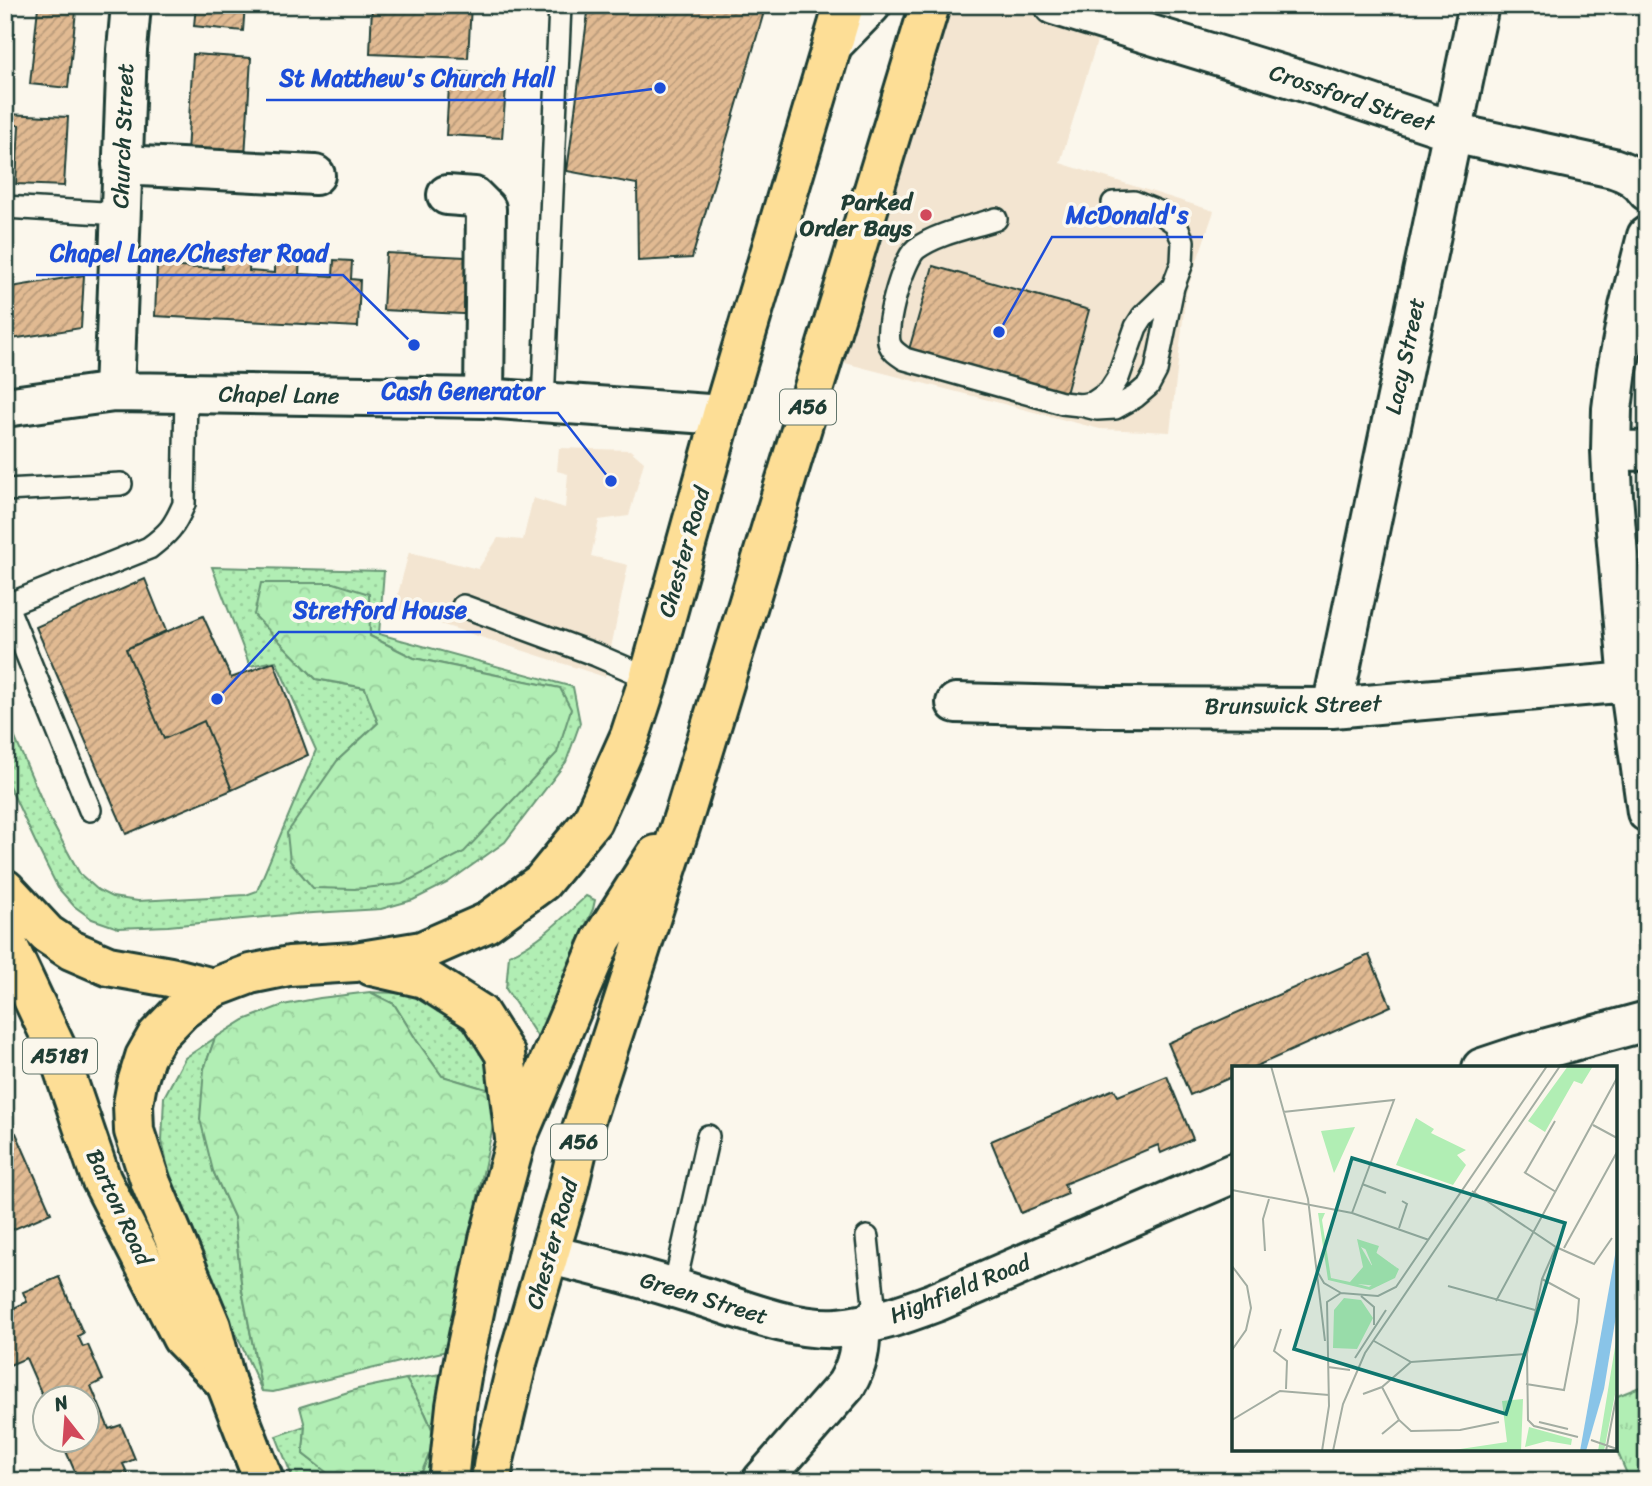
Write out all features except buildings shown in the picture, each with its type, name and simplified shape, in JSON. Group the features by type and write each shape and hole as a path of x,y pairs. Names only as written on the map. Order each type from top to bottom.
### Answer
{"main road":[{"name":"Chester Road","path":"264,1481 226,1383 211,1326 147,1170 134,1131 132,1104 145,1057 158,1036 182,1010 213,988 250,974 289,966 355,962 422,951 486,923 542,883 592,821 630,736 649,678 722,415 844,5"},
{"name":"Chester Road","path":"491,1481 518,1359 568,1193 582,1129 686,809 930,5"},
{"name":"Chester Road","path":"448,1481 463,1365 489,1238 516,1140 602,939 686,809"},
{"path":"5,889 47,934 71,950 108,966 213,988"},
{"name":"Barton Road","path":"5,939 57,1050 101,1179 182,1338 226,1383"},
{"name":"Chester Road","path":"355,962 425,978 479,1013 505,1055 516,1140"}],"street":[{"name":"Church Street","path":"114,392 131,5"},
{"path":"833,44 872,5"},
{"name":"Crossford Street","path":"1054,5 1321,87 1471,137 1629,173 1647,191"},
{"name":"Lacy Street","path":"1332,708 1479,5"},
{"path":"122,164 315,176"},
{"path":"447,195 474,197 486,209 484,398"},
{"path":"1647,236 1629,307 1612,409 1629,450 1613,496 1629,682 1641,721 1647,812"},
{"name":"Chapel Lane","path":"5,407 114,392 484,398 722,415"},
{"name":"Brunswick Street","path":"956,702 1107,707 1332,708 1629,682"},
{"path":"1488,1066 1647,1021"},
{"name":"Highfield Road","path":"762,1481 853,1374 858,1360 860,1325 892,1318 936,1302 1232,1174"},
{"name":"Green Street","path":"550,1255 674,1288 782,1322 836,1328 860,1325"}],"lane":[{"path":"542,403 560,5"},
{"path":"996,219 932,240 910,255 888,325 890,346 896,354 905,359 1062,403 1097,409 1115,408 1148,386 1156,371 1173,287 1182,263 1183,241 1175,223 1159,212 1133,202 1113,203"},
{"path":"5,207 120,214"},
{"path":"1080,405 1093,402 1109,392 1118,378 1136,327 1143,316 1173,287"},
{"path":"90,810 6,603 149,548 168,534 184,505 186,393"},
{"path":"5,490 121,484"},
{"path":"463,606 596,655 649,678"},
{"path":"674,1288 708,1136"},
{"path":"860,1325 874,1304 867,1237"}],"shaded area":[{"path":"952,5 1108,5 1060,163 1214,211 1186,293 1170,432 1100,429 841,362"},
{"path":"559,448 630,450 644,462 629,516 599,520 591,556 628,565 605,677 394,609 409,552 478,569 498,538 523,540 533,498 565,508 568,474 557,471"}],"green space":[{"path":"212,567 384,571 379,634 573,687 580,723 566,762 505,842 447,883 413,900 381,909 168,926 118,928 92,919 74,906 58,888 5,777 5,715 50,819 80,874 98,890 112,897 138,901 246,895 257,891 316,750 276,661 250,666","holes":["255,615 370,636 414,658 559,688 337,761 378,723 365,688 316,679"]},
{"path":"261,583 334,583 369,594 370,636 414,658 560,688 571,709 557,753 464,852 402,884 355,889 313,888 290,861 287,833 337,761 378,723 365,688 316,679 254,615"},
{"path":"586,896 595,900 593,909 566,968 541,1042 506,989 509,955 540,936"},
{"path":"370,992 399,993 417,998 457,1022 482,1051 496,1092 442,1076 394,1004"},
{"path":"370,992 394,1004 442,1076 496,1092 496,1112 473,1220 451,1350 273,1392 262,1391 242,1290 234,1217 213,1171 200,1119 204,1069 215,1038 244,1020 283,1005"},
{"path":"215,1038 204,1069 213,1171 234,1217 242,1290 262,1391 190,1231 169,1173 162,1141 164,1097 185,1058"},
{"path":"442,1374 434,1463 429,1481 418,1481 436,1437 406,1379"},
{"path":"406,1379 436,1438 418,1481 342,1481 303,1454 305,1426 300,1407 358,1389"},
{"path":"1647,1384 1647,1481 1630,1481 1617,1451 1617,1396"},
{"path":"305,1426 303,1454 342,1481 294,1481 276,1436"}],"place":[{"name":"St Matthew's Church Hall","path":"660,88"},
{"name":"Parked Order Bays","path":"926,215"},
{"name":"McDonald's","path":"999,332"},
{"name":"Chapel Lane/Chester Road","path":"414,345"},
{"name":"Cash Generator","path":"611,481"},
{"name":"Stretford House","path":"217,699"}]}
